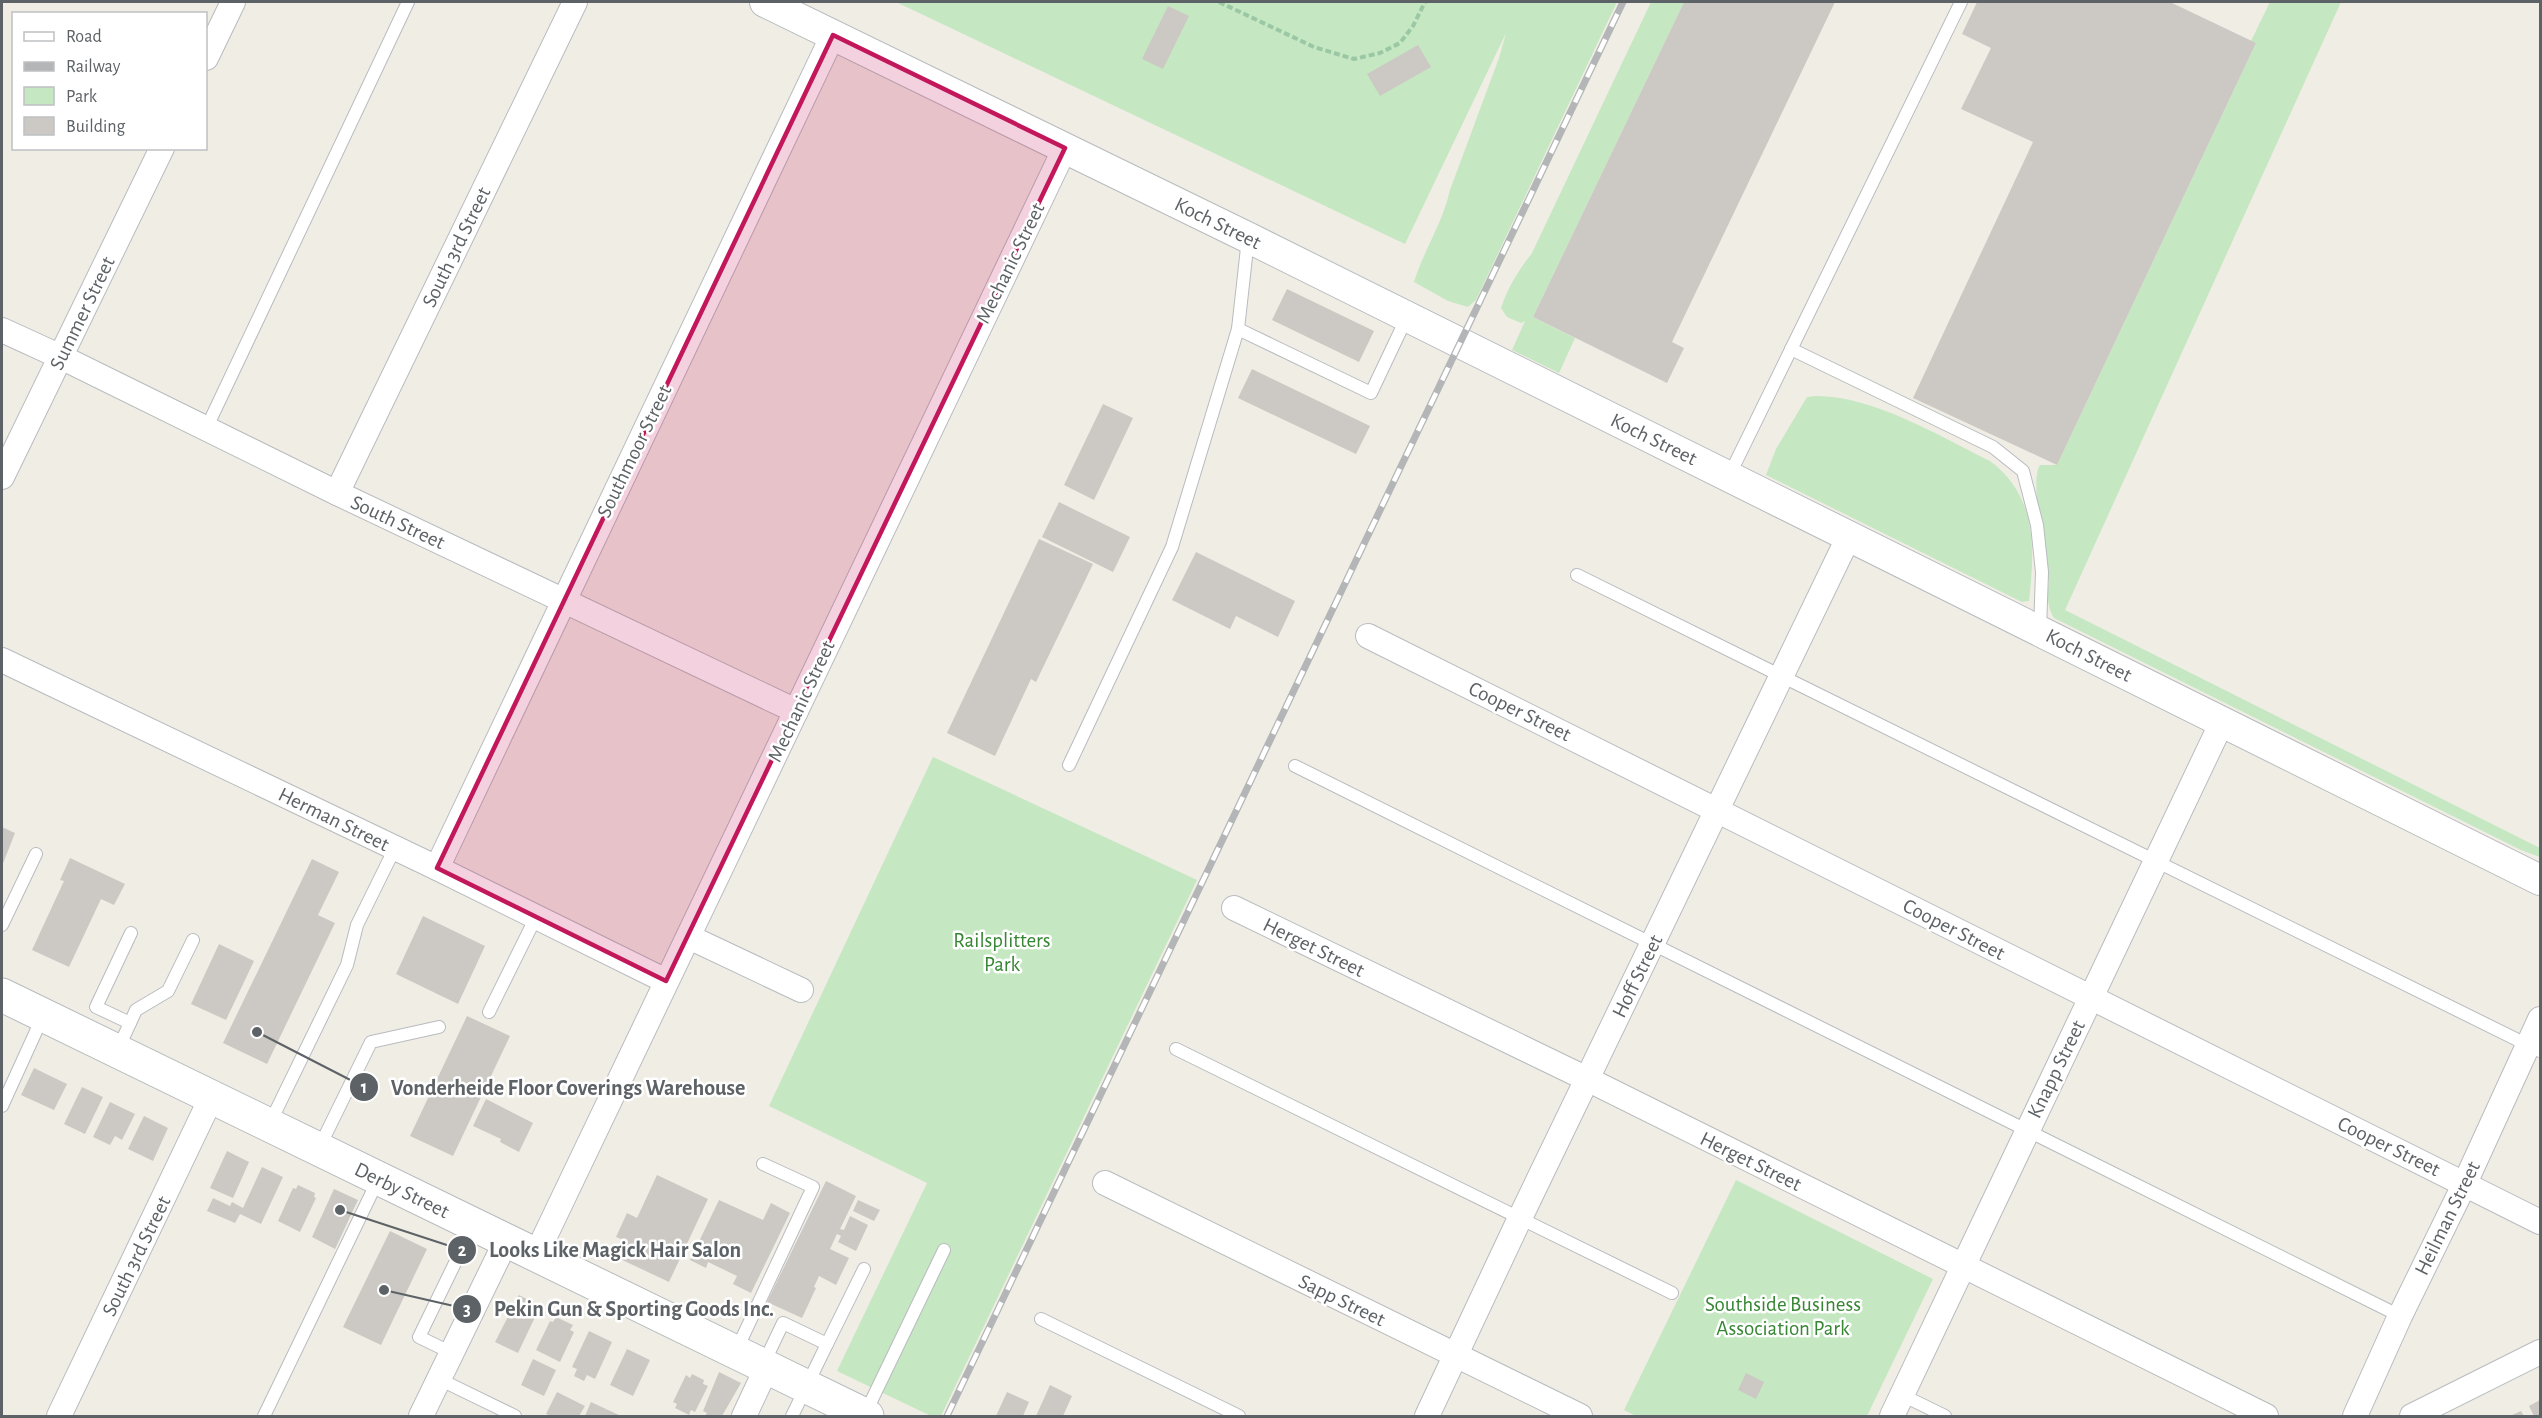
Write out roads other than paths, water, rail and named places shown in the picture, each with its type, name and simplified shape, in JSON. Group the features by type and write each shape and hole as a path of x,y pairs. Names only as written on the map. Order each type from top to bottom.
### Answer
{"main road":[{"name":"Derby Street","path":"2,995 44,1015 123,1037 212,1096 806,1387 850,1413"}],"street":[{"path":"207,56 233,2"},
{"name":"South 3rd Street","path":"337,493 575,2"},
{"name":"Koch Street","path":"765,2 1407,316 2541,880"},
{"name":"Southmoor Street","path":"437,868 562,600 833,35"},
{"name":"Mechanic Street","path":"536,1255 1065,148"},
{"name":"Summer Street","path":"2,477 161,150"},
{"name":"South Street","path":"2,330 337,493 796,711"},
{"name":"Hoff Street","path":"1427,1416 1849,536"},
{"name":"Cooper Street","path":"1368,636 2541,1222"},
{"name":"Herman Street","path":"2,660 437,868 666,981"},
{"name":"Knapp Street","path":"1892,1416 2026,1130 2222,722"},
{"name":"Herget Street","path":"1234,908 1587,1079 2266,1416"},
{"path":"689,937 801,990"},
{"name":"Heilman Street","path":"2355,1416 2400,1316 2534,1047 2541,1019"},
{"name":"South 3rd Street","path":"59,1416 212,1096"},
{"name":"Sapp Street","path":"1105,1183 1580,1416"},
{"path":"421,1416 506,1241"},
{"path":"2412,1416 2541,1352"},
{"path":"744,1416 755,1362"}],"lane":[{"path":"206,429 408,2"},
{"path":"1729,476 1961,2"},
{"path":"1069,765 1172,547 1238,329 1248,238"},
{"path":"1238,329 1371,393 1407,316"},
{"path":"1791,349 1993,447 2023,471 2037,525 2040,548 2042,572 2040,631"},
{"path":"1576,575 2534,1047"},
{"path":"1295,766 1653,942 2400,1316"},
{"path":"269,1124 347,965 357,925 395,848"},
{"path":"2,925 36,854"},
{"path":"489,1012 536,917"},
{"path":"131,933 96,1007 123,1037 136,1010 168,991 193,940"},
{"path":"2,1106 44,1015"},
{"path":"318,1149 371,1042 439,1027"},
{"path":"1176,1049 1672,1293"},
{"path":"755,1362 813,1187 763,1164"},
{"path":"264,1416 378,1178"},
{"path":"452,1353 419,1337 473,1225"},
{"path":"850,1413 944,1250"},
{"path":"792,1416 864,1269"},
{"path":"1041,1319 1239,1416"},
{"path":"755,1362 783,1323 827,1344"},
{"path":"439,1379 515,1416"},
{"path":"1902,1395 1945,1416"}],"railway":[{"path":"947,1416 1623,2"}],"place":[{"name":"Vonderheide Floor Coverings Warehouse","path":"257,1032"},
{"name":"Looks Like Magick Hair Salon","path":"340,1210"},
{"name":"Pekin Gun & Sporting Goods Inc.","path":"384,1290"}],"park label":[{"name":"Railsplitters Park","path":"1002,952"},
{"name":"Southside Business Association Park","path":"1783,1316"}]}
